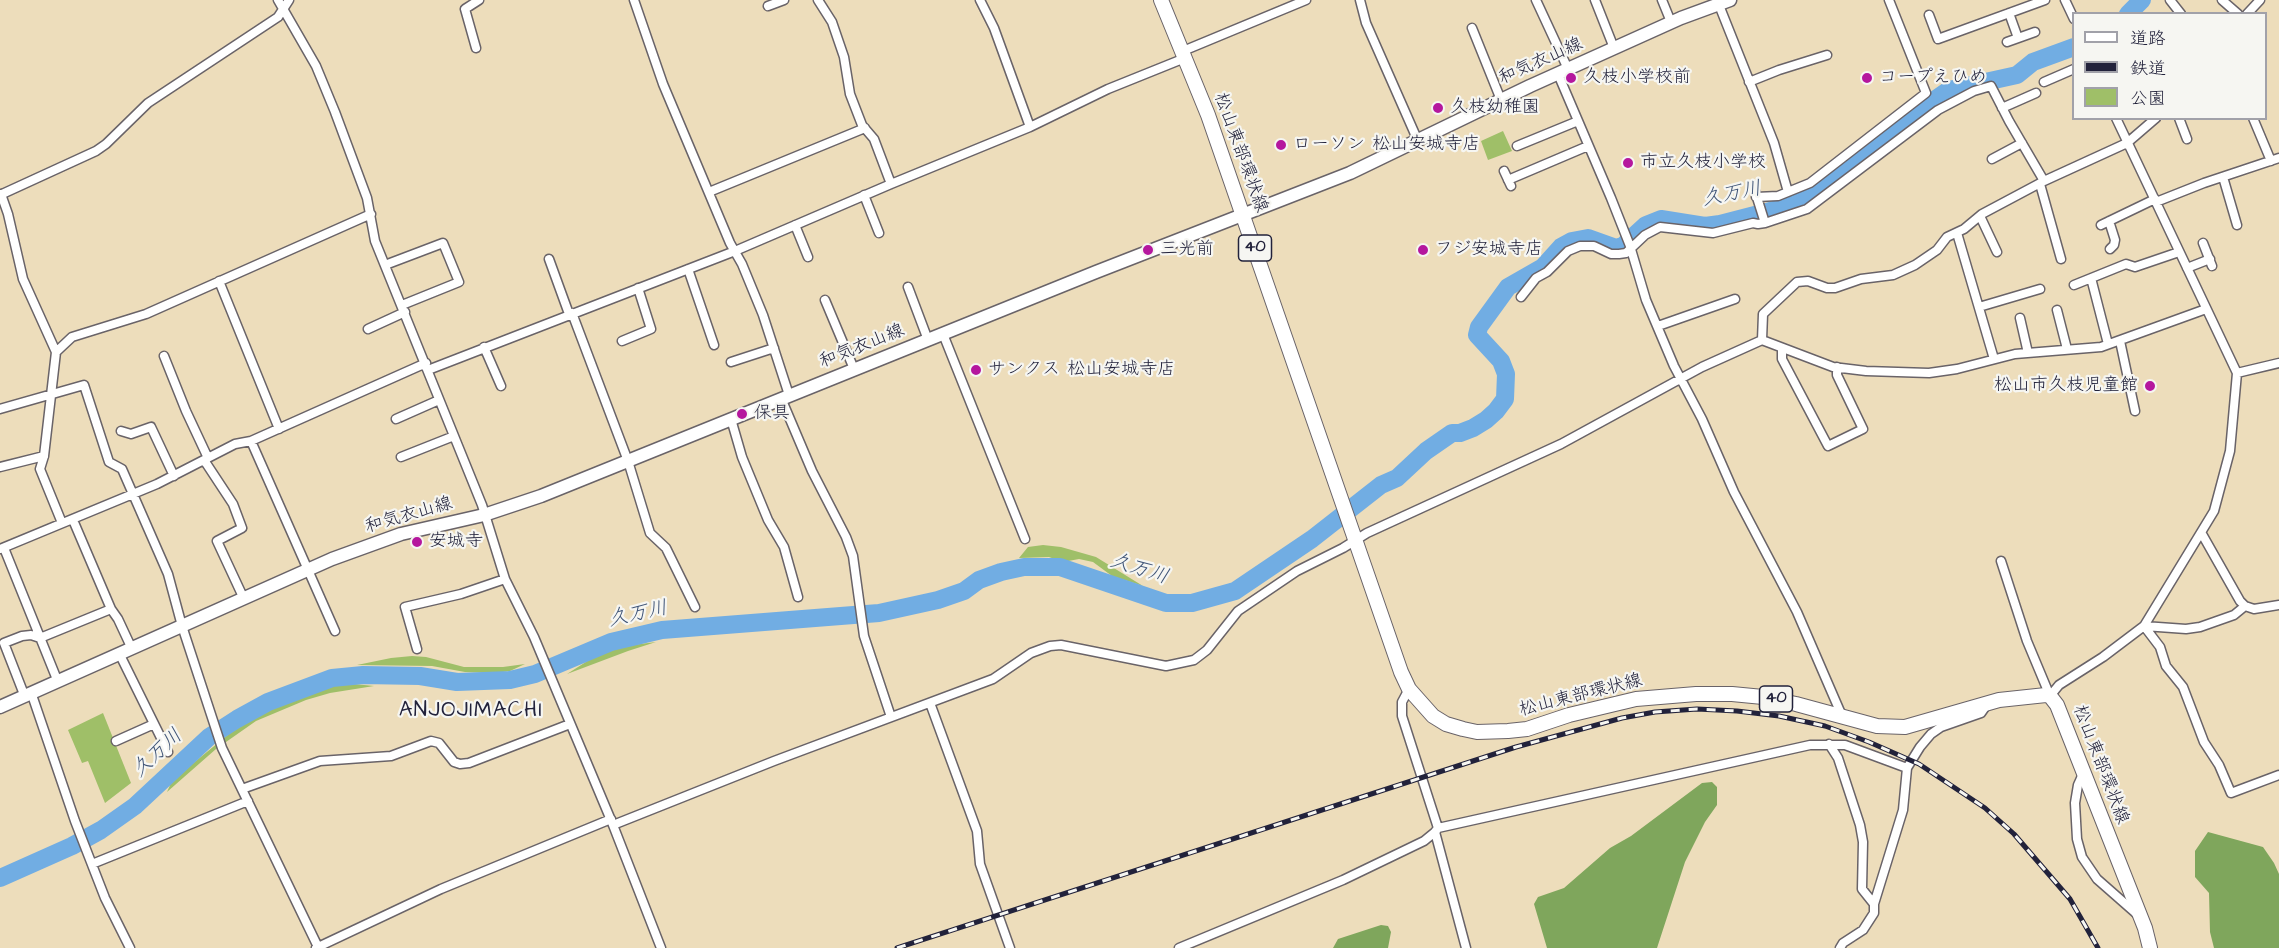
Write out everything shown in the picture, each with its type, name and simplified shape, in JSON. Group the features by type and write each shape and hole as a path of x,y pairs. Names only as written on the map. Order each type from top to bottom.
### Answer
{"main road":[{"name":"松山東部環状線","path":"1161,0 1208,115 1401,672 1409,689 1433,716 1446,724 1476,732 1527,729 1610,704 1636,699 1685,694 1732,694 1763,697 1877,726 1905,727 1989,702 2040,694 2050,696 2057,705 2141,917 2150,948"},
{"name":"和気衣山線","path":"0,707 332,559 401,534 484,514 540,496 785,396 1350,173 1500,100 1722,1"}],"street":[{"path":"278,0 316,66 367,198 372,230 484,514 506,579 612,822 661,948"},
{"path":"62,523 40,469 44,456 56,352 23,279 1,194 96,151 154,99 229,51 283,11 289,0"},
{"path":"476,48 465,9 479,0"},
{"path":"634,0 663,84 763,315 774,348 785,396 812,471 846,537 853,556 864,636 891,717"},
{"path":"768,6 784,0"},
{"path":"819,0 832,22 844,57 850,94 864,128 874,140 891,184"},
{"path":"980,0 994,28 1030,127"},
{"path":"58,682 2,548 134,494 235,444 251,441 427,366 484,347 735,251 1030,127 1184,54 1306,0"},
{"path":"1360,0 1366,23 1418,141"},
{"path":"1536,0 1563,72 1578,121 1629,245 1646,300 1674,366 1734,492 1797,612 1842,716"},
{"path":"1595,0 1614,48"},
{"path":"1662,0 1671,22"},
{"path":"1765,221 1756,196 1768,198 1810,183 1926,93 1889,0"},
{"path":"1929,15 1938,39 2044,0"},
{"path":"2066,0 2072,16"},
{"path":"2170,0 2179,12"},
{"path":"2222,0 2236,12"},
{"path":"2249,12 2260,0"},
{"path":"1722,1 1749,82 1774,142 1788,192"},
{"path":"2009,13 2018,38"},
{"path":"1472,28 1500,100"},
{"path":"2007,42 2035,32"},
{"path":"1749,82 1827,55"},
{"path":"2044,82 2072,69"},
{"path":"1521,297 1536,278 1547,272 1568,251 1580,246 1594,246 1611,254 1626,253 1629,245 1660,227 1713,233 1794,214 1819,201 1938,110 1956,99 1991,86 2042,183 2061,260"},
{"path":"2002,108 2036,93"},
{"path":"2001,561 2026,641 2050,696 2060,685 2103,657 2144,626 2214,512 2230,451 2237,373 2117,120"},
{"path":"1762,340 1763,314 1797,282 1808,281 1827,288 1835,288 1861,279 1893,275 1915,265 1937,250 1947,237 1957,233 1980,216 2042,183 2127,143 2154,120"},
{"path":"2180,120 2187,139"},
{"path":"2110,249 2115,240 2105,223 2155,201 2275,159 2254,120"},
{"path":"1517,146 1578,121"},
{"path":"709,192 864,128"},
{"path":"1992,159 2022,143"},
{"path":"1504,171 1509,183 1541,171 1588,146"},
{"path":"2223,177 2237,225"},
{"path":"864,195 879,233"},
{"path":"56,352 72,337 146,314 219,280 290,252 371,214"},
{"path":"1980,216 1996,252"},
{"path":"795,225 808,257"},
{"path":"1957,233 1994,359"},
{"path":"368,329 403,308 459,282 443,243 385,265"},
{"path":"2187,268 2211,263 2203,243"},
{"path":"2073,285 2126,264 2135,267 2179,252"},
{"path":"549,259 628,461 650,533 666,548 695,607"},
{"path":"688,269 714,345"},
{"path":"2091,278 2108,344"},
{"path":"219,280 279,429"},
{"path":"908,287 928,340"},
{"path":"622,341 651,329 638,288"},
{"path":"1979,307 2040,289"},
{"path":"1658,326 1735,299"},
{"path":"825,300 855,369"},
{"path":"0,409 84,384 109,462 118,465 122,470 168,574 222,748 317,948 441,889 612,822 993,679 1031,653 1050,646 1061,645 1166,666 1194,660 1208,650 1246,605 1354,536 1377,528 1562,444 1681,377 1762,340 1837,368 1929,373 1958,369 2028,353 2108,344 2206,309"},
{"path":"2057,310 2067,349"},
{"path":"2020,318 2028,353"},
{"path":"943,334 1025,539"},
{"path":"2120,341 2136,411"},
{"path":"484,347 501,386"},
{"path":"731,362 774,348"},
{"path":"1782,348 1782,359 1828,446 1863,429 1837,375 1837,368"},
{"path":"164,356 206,459 233,504 242,528 218,541 244,599"},
{"path":"2237,373 2279,363"},
{"path":"396,419 439,400"},
{"path":"731,419 742,457 764,509 784,547 798,597"},
{"path":"121,431 131,434 151,427 174,476"},
{"path":"401,457 454,436"},
{"path":"251,441 335,631"},
{"path":"0,467 44,456"},
{"path":"73,520 111,609 132,649"},
{"path":"2202,534 2236,595 2246,606 2254,609 2279,605"},
{"path":"417,649 405,608 462,594 506,579"},
{"path":"2144,626 2200,627 2234,615 2246,606"},
{"path":"111,609 40,638 31,635 22,636 4,643 28,696 105,898 130,948"},
{"path":"2144,626 2160,647 2166,666 2183,687 2204,742 2219,765 2231,793 2279,775"},
{"path":"120,655 168,752"},
{"path":"1409,689 1402,702 1402,716 1436,830 1466,948"},
{"path":"1840,948 1863,930 1874,913 1874,904 1903,810 1907,768 1931,734 1941,727 1981,713 1989,702"},
{"path":"930,703 977,831 980,864 1010,948"},
{"path":"116,741 154,724"},
{"path":"242,789 320,761 391,756 431,741 439,743 454,762 469,763 570,724"},
{"path":"1829,744 1838,758 1860,825 1863,842 1862,889 1874,904"},
{"path":"1179,948 1343,880 1424,841 1436,830 1810,745 1845,745 1907,768"},
{"path":"2083,774 2078,785 2075,803 2079,848 2082,857 2097,879 2141,917"},
{"path":"92,864 248,801"}],"green space":[{"path":"1503,131 1512,151 1488,160 1481,141"},
{"path":"1043,545 1061,547 1096,557 1143,586 1112,576 1093,562 1079,559 1063,562 1049,557 1019,558 1028,547"},
{"path":"656,642 567,674 589,660 610,651"},
{"path":"412,656 426,657 464,667 503,667 525,664 510,671 496,673 465,672 432,666 357,665"},
{"path":"344,683 374,686 330,693 306,700 256,721 216,749 167,792 171,783 186,769 240,725 277,706"},
{"path":"103,713 131,783 105,803 88,761 82,763 68,730"},
{"path":"1712,782 1717,787 1717,805 1705,822 1685,862 1657,948 1547,948 1534,904 1538,897 1564,888 1610,848 1631,836 1702,783"},
{"path":"2208,832 2263,847 2274,863 2279,874 2279,948 2214,948 2210,932 2209,893 2195,877 2195,851"},
{"path":"1381,925 1388,926 1391,932 1388,948 1333,948 1338,939"}],"waterway":[{"name":"久万川","path":"2130,12 2142,0"},
{"name":"久万川","path":"0,878 72,846 101,830 135,806 209,737 237,719 268,702 332,678 363,675 420,676 457,682 510,680 535,674 611,642 662,630 879,613 938,600 964,591 979,580 1024,567 1060,567 1166,603 1192,603 1235,591 1312,539 1381,485 1397,478 1426,451 1452,433 1460,433 1473,428 1496,411 1505,399 1506,374 1501,361 1477,335 1479,327 1508,287 1543,267 1561,247 1572,241 1588,238 1616,248 1623,246 1646,225 1661,219 1705,226 1778,209 1812,191 1858,156 1870,153 1903,122 1949,90 2017,75 2033,62 2072,48"}],"railway":[{"path":"897,948 1516,747 1622,718 1655,712 1697,709 1779,716 1825,726 1919,764 1985,808 2014,834 2070,899 2098,948"}],"place":[{"name":"久枝小学校前","path":"1571,78"},
{"name":"コープえひめ","path":"1867,78"},
{"name":"久枝幼稚園","path":"1438,108"},
{"name":"ローソン 松山安城寺店","path":"1281,145"},
{"name":"市立久枝小学校","path":"1628,163"},
{"name":"三光前","path":"1148,250"},
{"name":"フジ安城寺店","path":"1423,250"},
{"name":"サンクス 松山安城寺店","path":"976,370"},
{"name":"松山市久枝児童館","path":"2150,386"},
{"name":"保具","path":"742,414"},
{"name":"安城寺","path":"417,542"}],"district":[{"name":"ANJOJIMACHI","path":"471,712"}]}
